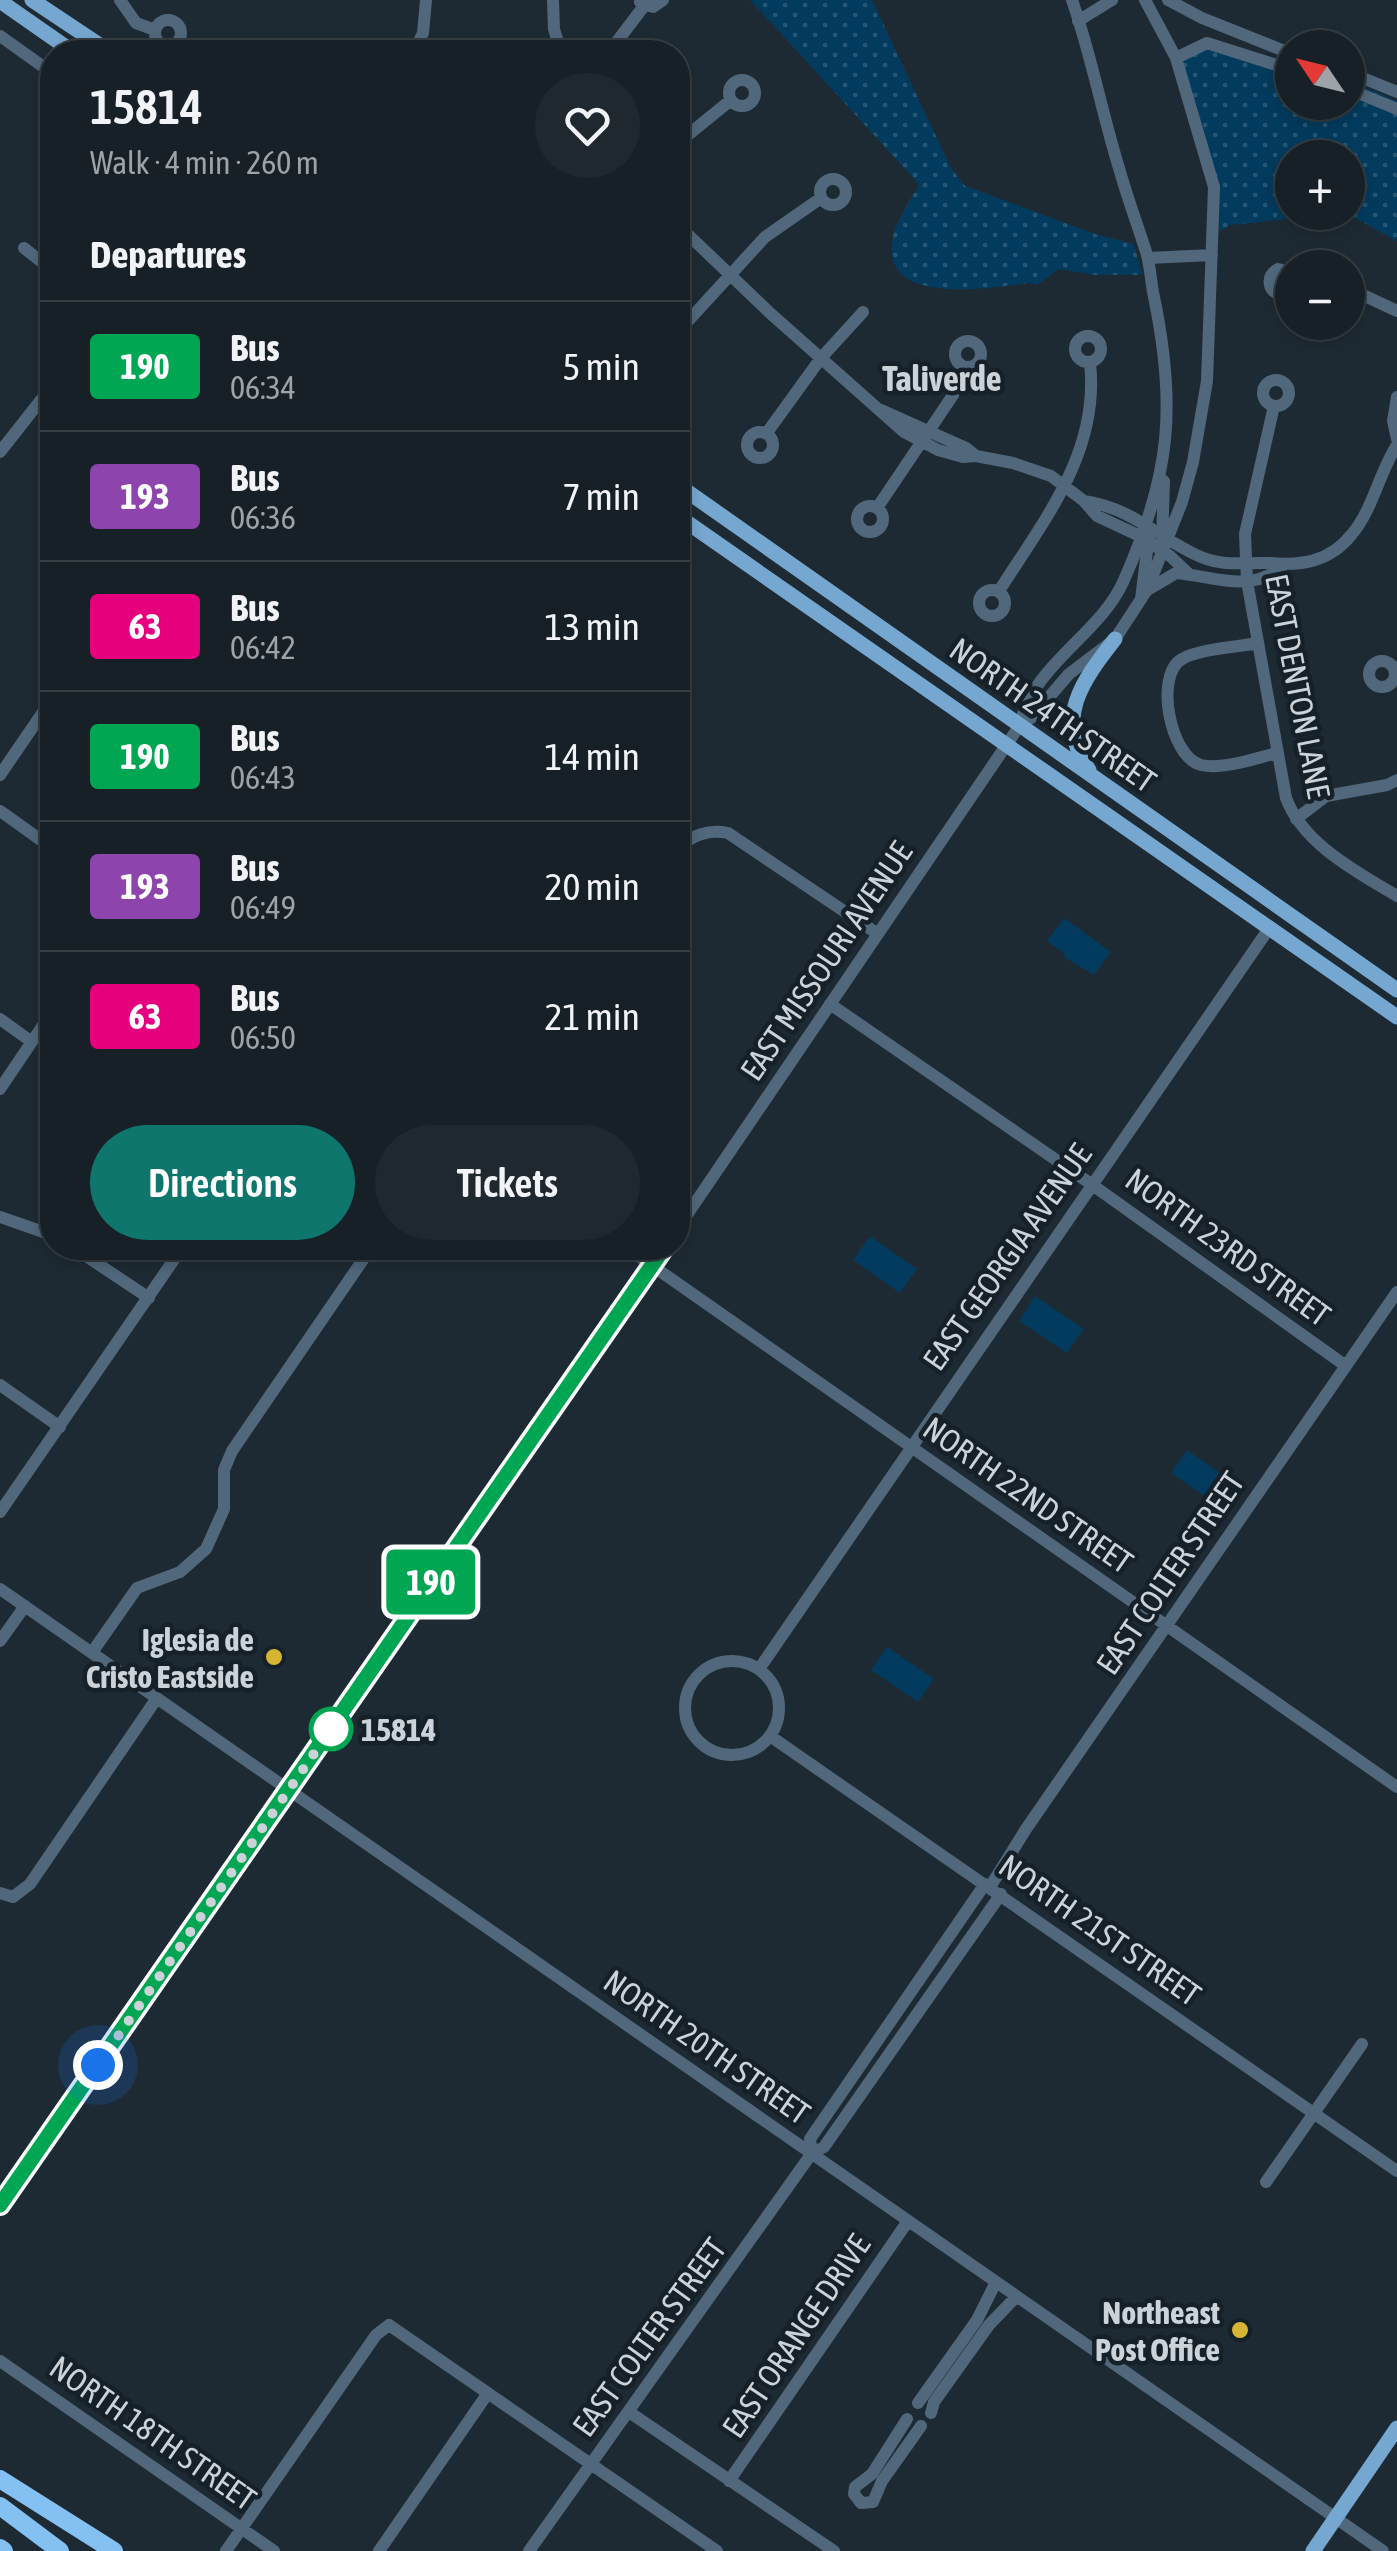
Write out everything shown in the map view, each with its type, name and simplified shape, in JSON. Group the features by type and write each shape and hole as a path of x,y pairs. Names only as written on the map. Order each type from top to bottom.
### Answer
{"highway":[{"path":"0,2478 114,2551"},
{"path":"0,2506 60,2551"}],"main road":[{"path":"32,0 92,40"},
{"path":"0,1 55,40"},
{"name":"NORTH 24TH STREET","path":"690,494 1397,990"},
{"name":"NORTH 24TH STREET","path":"690,525 1397,1017"},
{"path":"736,558 751,537"},
{"path":"1094,777 1076,745 1074,707 1087,676 1115,638"},
{"path":"1313,2551 1397,2428"}],"street":[{"path":"120,0 136,23 155,30"},
{"path":"420,40 426,0"},
{"path":"553,0 557,40"},
{"path":"617,40 642,3 657,6 663,0"},
{"path":"1072,0 1148,258 1168,379 1168,420 1147,523 1141,601"},
{"path":"1078,21 1112,0"},
{"path":"1020,725 1031,718 1069,674 1115,638 1141,601 1193,462 1207,381 1214,187 1176,58 1145,0"},
{"path":"1168,0 1275,47"},
{"path":"0,36 40,64"},
{"path":"1176,58 1207,43 1275,65"},
{"path":"1365,79 1397,92"},
{"path":"1365,96 1397,110"},
{"path":"690,133 730,100"},
{"path":"690,319 780,225 821,198"},
{"path":"690,240 881,410 927,438 976,456 1034,469 1065,485 1105,522 1145,539 1234,566 1273,563 1282,567"},
{"path":"24,248 40,261"},
{"path":"1148,258 1212,255"},
{"path":"1365,296 1397,312"},
{"path":"766,434 822,358 863,312"},
{"path":"999,591 1065,485 1086,437 1092,392 1090,363"},
{"path":"877,508 927,438 953,395 964,366"},
{"path":"1116,598 1141,601 1176,573 1231,584 1323,558 1352,535 1397,442 1393,421 1397,397"},
{"path":"0,452 40,401"},
{"path":"1246,565 1247,522 1274,406"},
{"path":"1163,459 1164,542"},
{"path":"1084,500 1147,523 1188,574"},
{"path":"1020,725 1022,711 1064,653 1116,598 1145,539"},
{"name":"EAST DENTON LANE","path":"1246,565 1286,798 1296,818"},
{"path":"1258,643 1191,656 1176,664 1168,682 1174,733 1184,756 1206,766 1278,754"},
{"path":"0,775 40,717"},
{"name":"EAST MISSOURI AVENUE","path":"690,1210 1020,725"},
{"path":"1394,785 1326,796 1296,818 1315,840 1397,896"},
{"path":"0,811 40,839"},
{"path":"690,841 717,831 742,840 878,934"},
{"name":"EAST GEORGIA AVENUE","path":"758,1669 1270,927"},
{"name":"NORTH 23RD STREET","path":"830,1004 1346,1366"},
{"path":"0,1019 32,1042"},
{"path":"0,1088 40,1030"},
{"path":"0,1217 40,1231"},
{"path":"92,1260 149,1298"},
{"path":"0,1512 174,1260"},
{"path":"93,1651 137,1588 180,1572 206,1549 224,1509 224,1470 232,1450 364,1260"},
{"name":"NORTH 22ND STREET","path":"645,1260 1397,1786"},
{"path":"0,2205 656,1260"},
{"name":"EAST COLTER STREET","path":"528,2551 812,2154 824,2148 1018,1842 1397,1292"},
{"path":"0,1385 60,1427"},
{"name":"NORTH 20TH STREET","path":"0,1588 1383,2551"},
{"path":"0,1641 24,1606"},
{"path":"744,1662 758,1669 770,1679 777,1693 777,1723 770,1736 758,1748 744,1754 713,1752 700,1744 685,1716 690,1686 713,1664 744,1662"},
{"path":"7,1895 30,1884 157,1698"},
{"name":"NORTH 21ST STREET","path":"770,1736 1397,2171"},
{"path":"1266,2182 1362,2044"},
{"name":"EAST ORANGE DRIVE","path":"730,2481 908,2221"},
{"path":"996,2282 978,2320 918,2403 909,2408 907,2418 872,2474 855,2487 854,2494 861,2503 873,2502 877,2497 882,2481 929,2421 934,2402 989,2325 1016,2297"},
{"path":"226,2551 376,2335 389,2324 592,2464 696,2545 717,2551"},
{"name":"NORTH 18TH STREET","path":"0,2361 274,2551"},
{"path":"379,2551 488,2393"},
{"path":"918,2403 925,2404 931,2414"},
{"path":"629,2412 834,2551"},
{"path":"907,2418 922,2426"}],"shaded area":[{"path":"750,0 872,0 951,168 965,186 1095,234 1134,244 1142,275 1095,275 1059,269 1037,285 968,289 922,285 905,277 894,263 892,242 899,219 919,184"},
{"path":"1207,43 1258,58 1275,57 1275,120 1365,120 1365,87 1397,101 1397,241 1365,223 1365,140 1275,140 1275,220 1230,225 1219,232 1207,143 1176,58"},
{"path":"1064,918 1111,952 1094,975 1047,941"},
{"path":"870,1236 917,1269 900,1293 853,1260"},
{"path":"1035,1296 1084,1329 1067,1353 1019,1321"},
{"path":"1187,1450 1235,1483 1219,1506 1171,1473"},
{"path":"887,1647 934,1679 918,1702 871,1670"}],"bus line":[{"name":"190","path":"0,2205 656,1260"}],"place":[{"name":"Iglesia de Cristo Eastside","path":"274,1657"},
{"name":"15814","path":"331,1729"},
{"name":"Northeast Post Office","path":"1240,2330"}],"district":[{"name":"Taliverde","path":"942,378"}],"route":[{"path":"98,2065 331,1729"}]}
